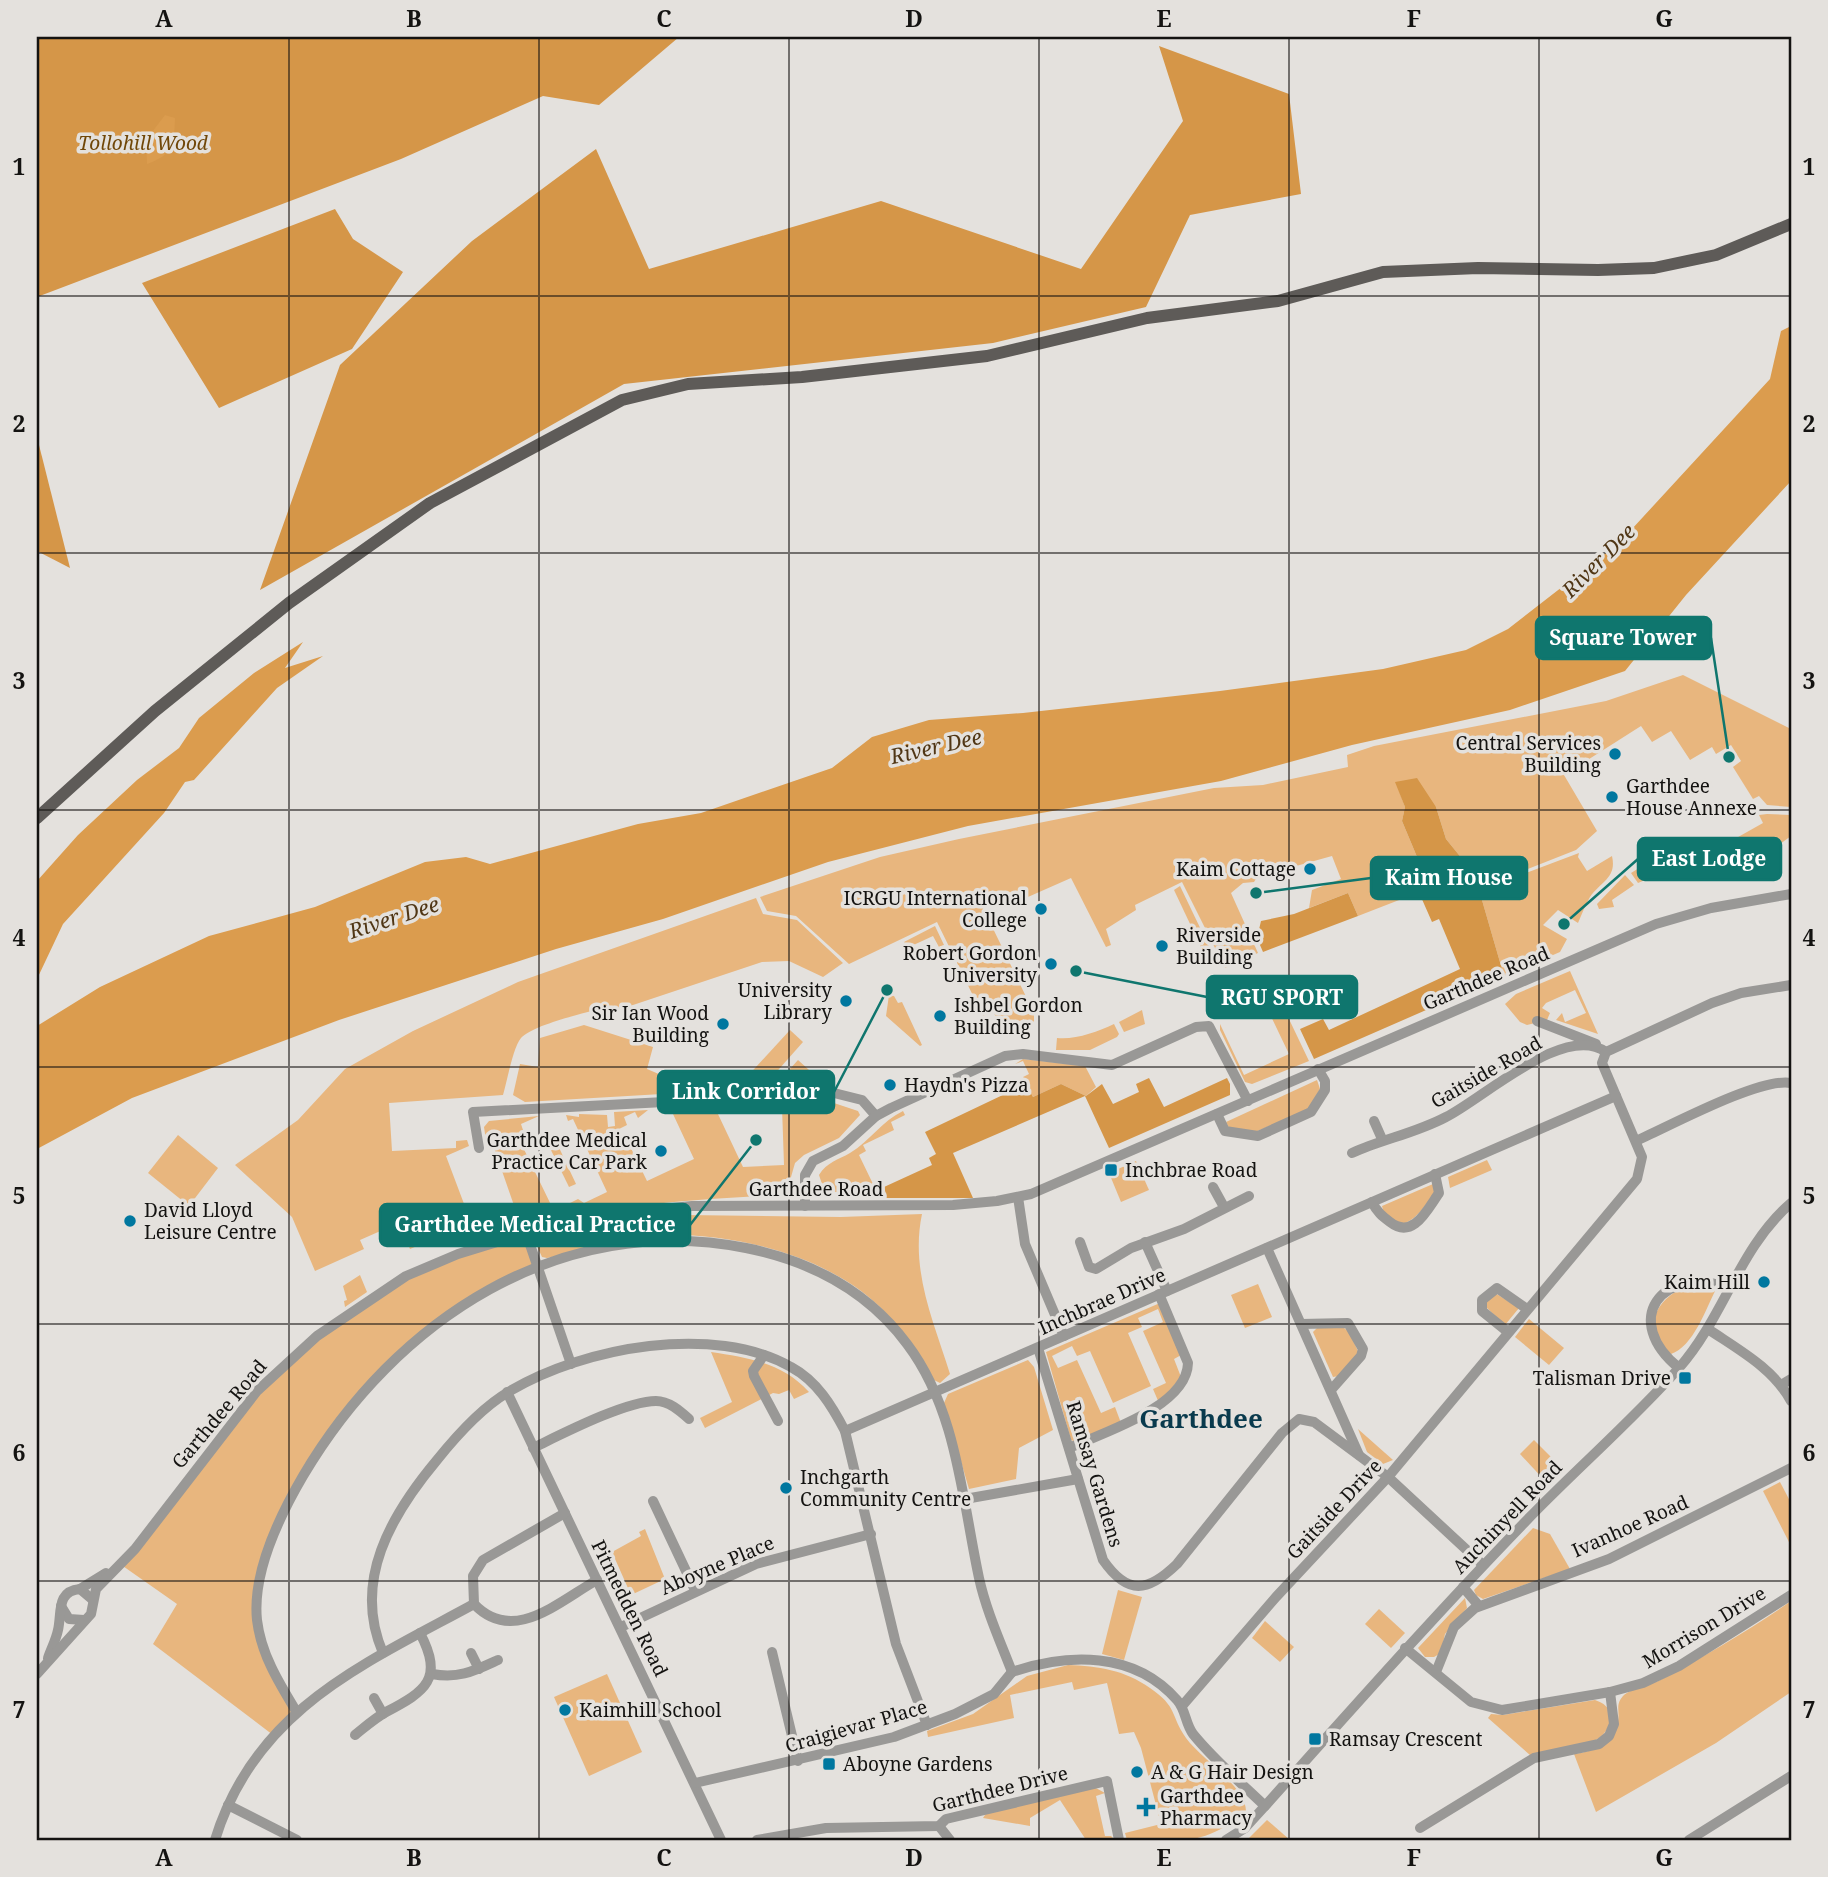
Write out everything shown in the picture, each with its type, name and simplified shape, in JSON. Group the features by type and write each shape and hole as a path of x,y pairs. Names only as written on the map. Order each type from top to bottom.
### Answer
{"main road":[{"path":"37,818 155,711 289,603 430,503 622,400 688,384 802,377 987,356 1147,318 1278,301 1383,272 1478,268 1654,268 1716,255 1791,224"}],"street":[{"name":"Garthdee Road","path":"93,1600 96,1589 135,1549 239,1412 296,1353 359,1305 405,1276 458,1254 526,1234 579,1221 645,1211 692,1206 953,1205 1031,1194 1656,924 1711,908 1791,894"},
{"path":"1537,1021 1591,1040 1606,1052 1712,1003 1741,993 1791,985"},
{"path":"804,1206 805,1175 813,1161 855,1138 876,1116 1005,1056 1023,1054 1112,1065 1203,1026 1209,1026 1248,1101"},
{"name":"Gaitside Road","path":"1352,1153 1382,1139 1417,1130 1446,1118 1546,1055 1578,1044 1596,1045"},
{"name":"Gaitside Drive","path":"1182,1706 1276,1597 1388,1477 1637,1179 1643,1165 1636,1141 1602,1063 1606,1052"},
{"path":"1217,1114 1225,1131 1261,1135 1311,1112 1325,1090 1325,1081 1318,1069"},
{"path":"1636,1141 1730,1098 1772,1084 1791,1083"},
{"path":"479,1147 473,1112 834,1093 862,1100 876,1116"},
{"name":"Inchbrae Drive","path":"845,1431 1616,1096"},
{"path":"1374,1121 1382,1139"},
{"path":"1372,1202 1377,1212 1397,1227 1406,1229 1415,1225 1439,1193 1435,1174"},
{"path":"1213,1187 1224,1207"},
{"path":"1080,1242 1089,1267 1096,1269 1145,1242 1184,1229 1249,1196"},
{"path":"1018,1197 1025,1244 1064,1336"},
{"name":"Auchinyell Road","path":"1226,1840 1245,1828 1405,1648 1679,1368 1708,1329 1756,1239 1791,1203"},
{"path":"526,1234 571,1364"},
{"path":"296,1711 267,1656 257,1608 267,1557 294,1492 337,1424 397,1357 450,1314 538,1266 603,1246 643,1240 723,1243 784,1256 834,1278 882,1314 917,1358 934,1391 949,1434 965,1499 979,1580 1012,1672 1056,1659 1098,1659 1156,1681 1182,1706 1193,1734 1265,1806"},
{"path":"1069,1448 1157,1409 1186,1375 1188,1363 1145,1242"},
{"path":"1267,1248 1359,1455"},
{"path":"1679,1368 1660,1351 1654,1338 1652,1326 1656,1303 1674,1286 1692,1280 1708,1280 1730,1287"},
{"path":"1508,1332 1482,1311 1482,1300 1497,1288 1527,1309"},
{"path":"1301,1324 1348,1323 1363,1349 1362,1356 1331,1390"},
{"path":"1708,1329 1764,1368 1781,1385 1791,1401"},
{"path":"383,1653 373,1618 372,1589 380,1549 400,1506 464,1428 507,1392 571,1364 607,1354 685,1343 736,1347 792,1367 807,1379 832,1407 845,1431 896,1644 926,1725"},
{"name":"Ramsay Gardens","path":"1038,1348 1103,1560 1114,1576 1137,1586 1158,1582 1177,1564 1282,1433 1299,1419 1314,1422 1388,1477 1483,1566"},
{"path":"764,1355 753,1371 754,1376 778,1421"},
{"path":"1781,1385 1791,1379"},
{"name":"Pitmedden Road","path":"507,1392 721,1840"},
{"path":"533,1448 611,1415 656,1401 674,1406 689,1419"},
{"name":"Ivanhoe Road","path":"1436,1672 1454,1627 1479,1606 1609,1559 1791,1468"},
{"path":"965,1499 1078,1479"},
{"path":"653,1501 695,1590"},
{"path":"474,1604 473,1576 482,1560 565,1513"},
{"name":"Aboyne Place","path":"621,1627 695,1590 774,1558 871,1535"},
{"name":"Garthdee Road","path":"80,1589 113,1570"},
{"path":"474,1604 497,1621 517,1622 597,1580"},
{"path":"1463,1587 1479,1606"},
{"path":"37,1674 93,1609 93,1600 80,1589 66,1593 61,1606 57,1636 46,1662"},
{"name":"Morrison Drive","path":"1405,1648 1465,1699 1491,1709 1610,1692 1658,1677 1791,1595"},
{"path":"215,1840 228,1805 254,1760 296,1711 383,1653 474,1604"},
{"path":"61,1606 69,1619 84,1620"},
{"path":"355,1735 383,1714 414,1697 432,1674 428,1648 420,1633"},
{"path":"772,1652 798,1761"},
{"path":"471,1653 479,1669"},
{"path":"432,1674 449,1677 465,1675 498,1660"},
{"name":"Craigievar Place","path":"695,1783 855,1748 926,1725 994,1694 1012,1672"},
{"path":"1420,1828 1534,1758 1599,1744 1609,1735 1614,1724 1610,1692"},
{"path":"374,1698 383,1714"},
{"path":"1689,1840 1791,1776"},
{"name":"Garthdee Drive","path":"757,1840 826,1828 939,1826 950,1818 1107,1781 1119,1840"},
{"path":"228,1805 297,1840"},
{"path":"939,1826 950,1840"},
{"path":"1700,1831 1707,1840"}],"shaded area":[{"path":"1683,675 1791,729 1791,807 1767,805 1759,796 1753,799 1733,767 1741,761 1731,745 1716,754 1712,747 1690,760 1671,731 1652,742 1641,726 1564,775 1597,831 1576,850 1520,872 1472,871 1446,839 1436,807 1396,782 1405,807 1402,821 1430,888 1358,916 1348,893 1309,908 1312,890 1341,879 1332,856 1257,877 1254,882 1243,883 1231,893 1258,953 1253,955 1251,951 1245,954 1247,958 1225,968 1182,882 1135,905 1136,910 1106,929 1111,945 1106,947 1071,878 1005,907 1001,899 992,903 990,900 983,901 983,908 1034,1013 1034,1021 1028,1027 1024,1019 1003,1028 1006,1037 993,1011 983,1016 937,922 849,964 796,916 767,911 760,897 880,857 959,839 1214,788 1263,785 1348,767 1347,755 1374,746 1606,701"},
{"path":"1759,815 1791,815 1791,836 1780,844 1777,839 1743,852 1638,883 1631,873 1673,847 1731,841 1763,823"},
{"path":"1579,853 1578,857 1587,871 1612,856 1612,869 1607,879 1590,897 1578,923 1558,910 1543,925 1567,939 1560,952 1504,976 1475,876 1513,878"},
{"path":"1625,875 1634,885 1612,900 1614,907 1599,909 1597,904"},
{"path":"1180,886 1216,961 1209,964 1174,890"},
{"path":"756,898 763,914 797,920 843,963 823,977 789,961 762,962 606,1014 603,1008 536,1029 518,1042 503,1095 389,1103 392,1151 456,1148 456,1141 467,1140 469,1146 446,1156 475,1233 511,1220 517,1214 493,1145 487,1147 484,1127 489,1121 539,1116 521,1124 524,1133 518,1137 554,1211 578,1199 584,1203 607,1192 573,1119 568,1121 566,1115 607,1115 608,1127 615,1126 614,1112 648,1110 638,1118 635,1112 624,1117 627,1125 613,1132 618,1143 627,1140 647,1181 694,1159 673,1114 668,1110 718,1106 725,1111 717,1112 743,1167 784,1165 782,1107 800,1102 831,1102 858,1111 860,1115 839,1138 804,1155 795,1163 789,1184 776,1195 695,1200 578,1215 501,1233 462,1246 455,1233 466,1227 461,1216 451,1220 447,1215 448,1210 436,1204 435,1226 418,1234 422,1244 410,1249 405,1238 392,1243 385,1229 360,1240 364,1249 315,1271 292,1217 235,1165 298,1120 345,1069 413,1031 518,982"},
{"path":"935,926 944,945 939,947 933,936 907,948 904,942"},
{"path":"1570,971 1598,1034 1556,1020 1562,1013 1565,1022 1586,1013 1575,990 1546,1003 1542,1008 1550,1013 1547,1020 1527,1025 1520,1022 1505,1004 1516,994"},
{"path":"889,995 894,996 898,1003 902,1002 922,1045 886,1016"},
{"path":"1271,995 1273,998 1278,996 1309,1061 1252,1084 1245,1082 1220,1030 1220,1024 1244,1075 1289,1054 1267,1008 1260,1011 1260,1003"},
{"path":"1142,1010 1145,1024 1124,1032 1119,1022"},
{"path":"1114,1024 1119,1034 1117,1037 1090,1050 1056,1050 1057,1038 1086,1035"},
{"path":"584,1025 653,1047 647,1069 680,1083 679,1093 525,1102 513,1095 520,1064 538,1067 540,1038"},
{"path":"790,1030 803,1042 764,1086 753,1087 744,1080"},
{"path":"1023,1059 1085,1066 1096,1087 1086,1096 1061,1084 1033,1097 1023,1077 1029,1074 1023,1061 1015,1064"},
{"path":"798,1060 820,1080 783,1081 781,1079"},
{"path":"1317,1080 1320,1089 1308,1110 1255,1132 1229,1128 1226,1122"},
{"path":"903,1111 905,1115 891,1122 894,1130 863,1145 866,1151 859,1155 873,1184 880,1180 887,1198 828,1191 823,1187 819,1175 826,1167 857,1148"},
{"path":"178,1135 218,1168 189,1206 148,1173"},
{"path":"555,1139 576,1184 569,1187 547,1142"},
{"path":"1487,1160 1492,1170 1450,1188 1448,1177"},
{"path":"1136,1161 1149,1190 1121,1202 1109,1173"},
{"path":"1433,1184 1435,1192 1411,1220 1399,1225 1384,1213 1382,1206"},
{"path":"922,1214 919,1235 921,1276 950,1374 940,1383 934,1380 903,1333 880,1307 855,1287 794,1256 760,1246 690,1235 624,1238 547,1258 542,1257 537,1246 540,1238 593,1226 685,1215 841,1217"},
{"path":"526,1234 538,1266 471,1301 380,1373 294,1492 260,1578 261,1639 296,1711 273,1735 153,1644 177,1604 120,1564 279,1369 406,1276"},
{"path":"360,1275 367,1292 345,1307 344,1301 347,1300 343,1286"},
{"path":"1258,1284 1272,1317 1245,1328 1231,1295"},
{"path":"1690,1284 1716,1289 1692,1336 1679,1350 1671,1354 1661,1344 1656,1333 1656,1314 1669,1297"},
{"path":"1495,1293 1519,1308 1505,1325 1487,1308 1486,1302"},
{"path":"1160,1303 1183,1354 1174,1359 1181,1377 1159,1403 1153,1389 1166,1383 1143,1331 1163,1322 1158,1309 1138,1318 1142,1327 1128,1333 1151,1386 1113,1403 1090,1351 1077,1356 1072,1346 1052,1356 1058,1368 1077,1360 1101,1413 1115,1407 1121,1423 1076,1442 1071,1440 1046,1352"},
{"path":"1529,1319 1564,1348 1549,1365 1515,1337"},
{"path":"1317,1328 1344,1328 1349,1332 1358,1351 1357,1357 1339,1376 1333,1377 1313,1332"},
{"path":"711,1352 764,1363 788,1374 809,1392 794,1399 789,1390 773,1393 705,1428 700,1418 732,1402"},
{"path":"1028,1360 1034,1367 1053,1430 1019,1448 1016,1479 969,1489 944,1403 948,1394"},
{"path":"1358,1429 1393,1460 1383,1464 1367,1452"},
{"path":"1534,1440 1562,1468 1547,1483 1520,1454"},
{"path":"1780,1482 1791,1503 1791,1546 1763,1491"},
{"path":"1533,1528 1550,1534 1570,1569 1483,1599 1476,1595 1474,1590"},
{"path":"645,1529 665,1579 631,1595 612,1552 641,1536 639,1532"},
{"path":"1118,1590 1142,1597 1124,1660 1102,1654"},
{"path":"1465,1598 1467,1608 1445,1634 1441,1653 1434,1657 1425,1657 1418,1648"},
{"path":"1791,1601 1791,1692 1716,1743 1596,1812 1574,1754 1589,1751 1607,1741 1618,1721 1618,1705 1623,1696 1695,1661"},
{"path":"1379,1609 1405,1633 1391,1648 1365,1624"},
{"path":"1265,1621 1294,1647 1280,1662 1252,1638"},
{"path":"1068,1665 1121,1673 1141,1682 1159,1695 1169,1706 1186,1738 1239,1793 1246,1812 1230,1824 1203,1837 1177,1841 1127,1840 1125,1833 1161,1824 1141,1748 1134,1732 1119,1734 1107,1683 1074,1690 1072,1682 1010,1695 1014,1718 928,1737 927,1731 973,1714 1027,1676"},
{"path":"607,1674 642,1752 589,1776 554,1697"},
{"path":"1595,1700 1608,1709 1610,1719 1607,1729 1600,1737 1578,1747 1531,1756 1488,1718 1491,1714 1503,1715"},
{"path":"1094,1787 1105,1793 1096,1796 1105,1836 1111,1836 1115,1840 1086,1840 1060,1800 1030,1818 1030,1826 983,1818 987,1812"},
{"path":"1267,1820 1290,1840 1247,1840"}],"green space":[{"name":"Tollohill Wood","path":"38,37 679,37 599,105 543,96 401,159 37,297"},
{"path":"1159,46 1289,94 1301,194 1190,215 1146,307 993,343 624,384 260,590 340,365 472,241 596,149 649,269 881,201 1081,269 1183,121"},
{"path":"335,209 353,239 403,272 352,349 219,408 142,283"},
{"path":"37,437 70,568 37,551"},
{"path":"1417,778 1436,807 1446,839 1472,871 1430,888 1402,821 1405,807 1395,782"},
{"path":"1475,876 1504,976 1314,1059 1300,1029 1323,1019 1329,1030 1460,969 1439,919 1432,922 1421,897"},
{"path":"1348,893 1358,916 1263,952 1257,938 1261,921 1294,914"},
{"path":"1149,1078 1164,1107 1227,1078 1230,1095 1109,1148 1085,1096 953,1153 973,1198 887,1198 884,1187 932,1165 929,1158 936,1154 925,1132 1026,1084 1033,1097 1061,1084 1086,1096 1102,1084 1113,1104 1139,1092 1136,1084"}],"water":[{"path":"165,115 175,118 173,142 163,156 147,164 146,140"},
{"name":"River Dee","path":"1791,326 1791,481 1686,595 1625,671 1510,710 1352,745 1221,781 968,826 828,862 663,919 556,949 339,1020 132,1098 37,1149 37,1026 100,987 209,936 315,907 425,862 466,857 490,864 638,824 701,813 832,768 872,737 929,720 1023,713 1220,691 1383,669 1466,650 1508,629 1620,542 1770,379 1781,331"},
{"path":"303,642 285,668 323,656 277,688 194,780 185,782 164,813 63,924 37,979 37,881 78,835 137,780 179,748 199,718 254,673"}],"place":[{"name":"Central Services Building","path":"1615,754"},
{"name":"Square Tower","path":"1729,757"},
{"name":"Garthdee House Annexe","path":"1612,797"},
{"name":"Kaim Cottage","path":"1310,869"},
{"name":"Kaim House","path":"1256,893"},
{"name":"ICRGU International College","path":"1041,909"},
{"name":"East Lodge","path":"1564,924"},
{"name":"Riverside Building","path":"1162,946"},
{"name":"Robert Gordon University","path":"1051,964"},
{"name":"RGU SPORT","path":"1076,971"},
{"name":"Link Corridor","path":"887,990"},
{"name":"University Library","path":"846,1001"},
{"name":"Ishbel Gordon Building","path":"940,1016"},
{"name":"Sir Ian Wood Building","path":"723,1024"},
{"name":"Haydn's Pizza","path":"890,1085"},
{"name":"Garthdee Medical Practice","path":"756,1140"},
{"name":"Garthdee Medical Practice Car Park","path":"661,1151"},
{"name":"Inchbrae Road","path":"1111,1170"},
{"name":"David Lloyd Leisure Centre","path":"130,1221"},
{"name":"Kaim Hill","path":"1764,1282"},
{"name":"Talisman Drive","path":"1685,1378"},
{"name":"Inchgarth Community Centre","path":"786,1488"},
{"name":"Kaimhill School","path":"565,1710"},
{"name":"Ramsay Crescent","path":"1315,1739"},
{"name":"Aboyne Gardens","path":"829,1764"},
{"name":"A & G Hair Design","path":"1137,1772"},
{"name":"Garthdee Pharmacy","path":"1146,1807"}],"district":[{"name":"Garthdee","path":"1201,1419"}]}
